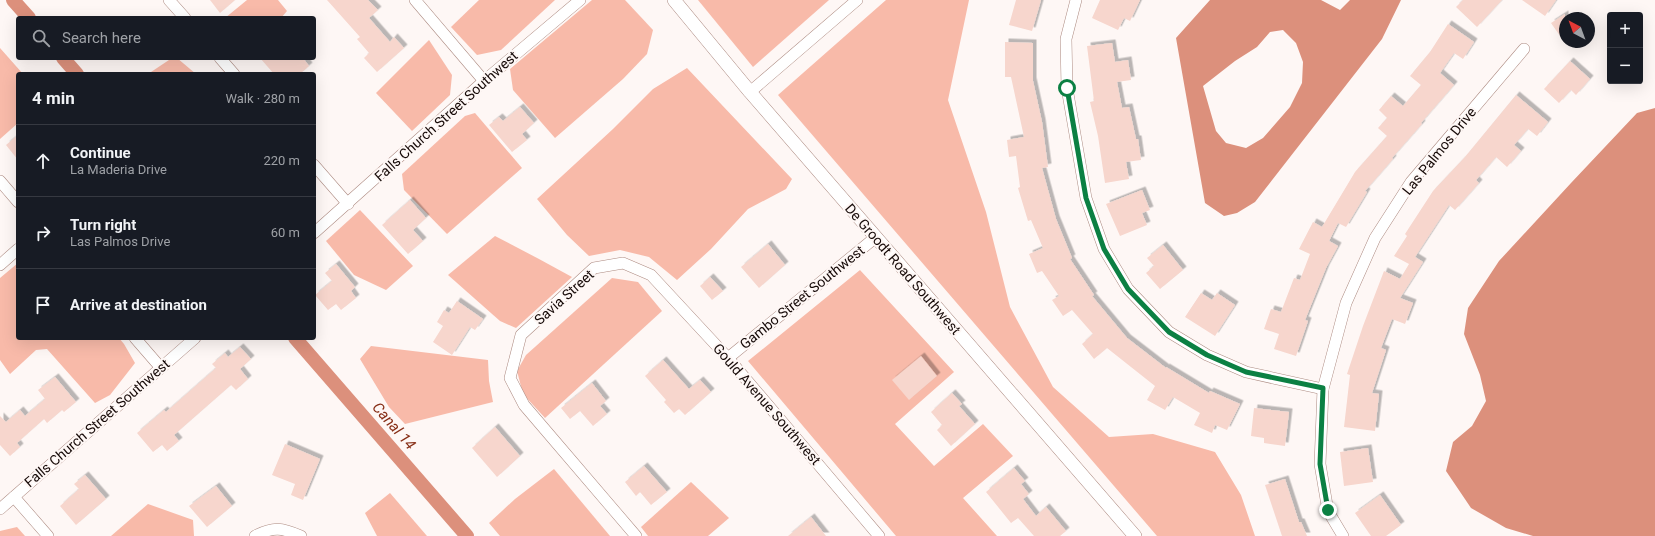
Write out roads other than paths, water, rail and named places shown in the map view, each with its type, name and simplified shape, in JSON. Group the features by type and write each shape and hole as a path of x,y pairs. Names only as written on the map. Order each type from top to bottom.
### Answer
{"street":[{"path":"169,0 183,16"},
{"path":"415,0 484,81"},
{"name":"Falls Church Street Southwest","path":"316,231 484,81 580,0"},
{"name":"De Groodt Road Southwest","path":"674,0 750,92 1134,536"},
{"path":"750,92 857,0"},
{"path":"1076,0 1066,39 1067,88 1086,198 1104,249 1128,289 1169,332 1207,355 1246,372 1323,388"},
{"name":"Las Palmos Drive","path":"1343,536 1328,510 1320,464 1323,388 1346,303 1376,238 1411,182 1524,49"},
{"path":"222,60 232,72"},
{"path":"316,167 348,204"},
{"path":"0,181 16,200"},
{"name":"Gambo Street Southwest","path":"728,358 876,237"},
{"path":"0,265 16,251"},
{"name":"Savia Street","path":"636,536 524,405 510,378 521,335 594,268 623,262 651,275"},
{"name":"Gould Avenue Southwest","path":"651,275 728,358 879,536"},
{"path":"137,340 161,368"},
{"name":"Falls Church Street Southwest","path":"0,509 193,340"},
{"path":"14,496 48,536"},
{"path":"255,536 264,531 283,529 301,536"}],"waterway":[{"name":"Canal 14","path":"13,0 27,16"},
{"name":"Canal 14","path":"65,60 75,72"},
{"name":"Canal 14","path":"297,340 467,536"}]}
